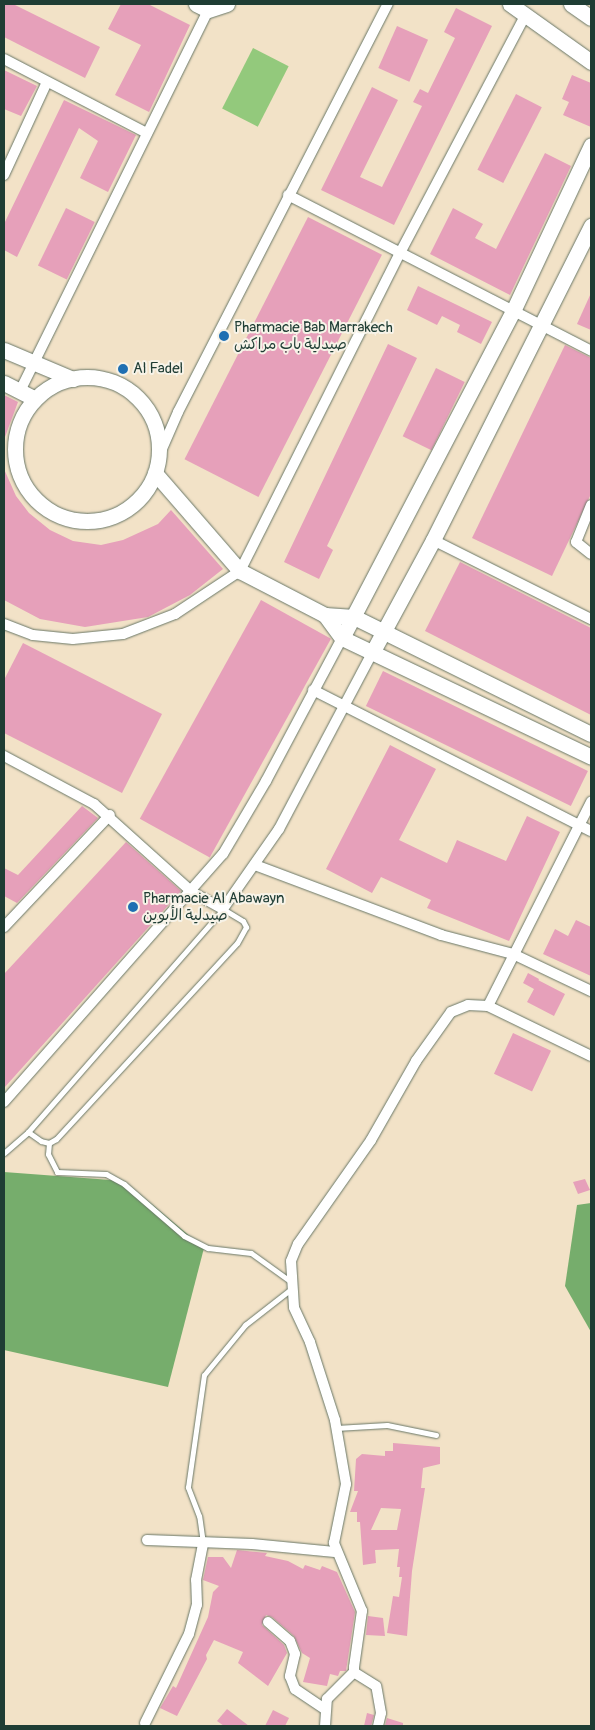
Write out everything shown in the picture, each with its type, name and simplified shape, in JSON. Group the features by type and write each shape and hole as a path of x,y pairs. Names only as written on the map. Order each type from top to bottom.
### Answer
{"street":[{"path":"227,4 202,7 146,133 32,364 16,452 24,483 44,507 74,520 105,519 134,505 145,494 155,473 158,458 169,430 288,195 388,4"},
{"path":"510,4 591,62"},
{"path":"571,4 591,18"},
{"path":"4,624 33,635 73,639 122,634 175,614 240,571 400,253 526,14"},
{"path":"4,59 146,133"},
{"path":"4,175 47,82"},
{"path":"4,1102 192,892 223,854 244,820 354,617 513,311 591,145"},
{"path":"288,195 591,351"},
{"path":"4,756 65,787 110,816 192,892 223,909 255,865 297,797 343,706 433,540 591,226"},
{"path":"4,350 32,364 73,379"},
{"path":"4,383 27,395 73,379 113,380 131,388 141,399 157,430 158,458"},
{"path":"155,473 240,571 325,615 354,617 591,734"},
{"path":"591,504 576,542 591,554"},
{"path":"433,540 591,619"},
{"path":"325,615 342,638 591,757"},
{"path":"313,690 591,831"},
{"path":"488,1006 591,802"},
{"path":"4,925 110,816"},
{"path":"255,865 432,932 514,954 591,989"},
{"path":"325,1726 325,1709 332,1691 354,1672 362,1611 335,1552 337,1516 346,1484 336,1428 310,1342 294,1307 291,1285 292,1261 298,1244 371,1140 444,1019 459,1008 488,1006 591,1056"},
{"path":"147,1540 252,1544 335,1552"},
{"path":"145,1722 189,1634 197,1605 196,1580 203,1543"},
{"path":"268,1622 290,1640 295,1654 290,1676 294,1689 325,1709"},
{"path":"354,1672 376,1686 381,1713 378,1726"}],"lane":[{"path":"4,1153 28,1132 223,909 243,921 246,927 237,943 50,1143 48,1154 57,1172 106,1174 124,1184 184,1236 208,1248 252,1253 291,1285 245,1325 204,1375 188,1487 199,1516 203,1543"},
{"path":"28,1132 50,1143"},
{"path":"336,1428 387,1425 436,1435"}],"green space":[{"path":"253,48 289,66 258,127 222,109"},
{"path":"4,1172 124,1181 204,1248 168,1387 4,1350"},
{"path":"591,1203 591,1332 565,1286 577,1205"}],"building":[{"path":"4,4 13,4 100,47 85,78 4,37"},
{"path":"121,4 148,4 190,25 149,112 115,95 141,45 108,29"},
{"path":"456,8 492,26 394,225 321,190 372,87 398,100 360,177 382,187 422,106 413,102 420,89 428,93 455,38 444,32"},
{"path":"397,26 428,40 409,82 378,68"},
{"path":"4,70 37,86 21,116 4,109"},
{"path":"572,75 591,83 591,127 563,115 569,102 562,99"},
{"path":"516,94 542,107 503,183 477,170"},
{"path":"64,100 136,135 108,192 80,178 98,141 79,128 17,257 4,250 4,224"},
{"path":"545,153 571,166 510,295 430,254 453,208 483,224 475,238 496,249"},
{"path":"66,208 95,222 67,280 38,266"},
{"path":"308,217 382,255 258,497 185,459"},
{"path":"418,286 492,322 481,344 457,332 460,325 442,316 437,325 407,310"},
{"path":"591,293 591,330 577,324"},
{"path":"388,344 417,358 327,546 333,550 319,579 284,562"},
{"path":"565,345 591,358 591,494 552,576 472,538"},
{"path":"436,368 465,382 431,450 403,436"},
{"path":"4,395 18,402 5,437 4,437"},
{"path":"4,469 16,496 29,513 50,530 73,541 101,545 123,540 158,524 171,510 223,569 190,595 148,617 85,627 40,619 4,600"},
{"path":"460,562 591,628 591,715 425,631"},
{"path":"261,600 331,639 210,857 140,819"},
{"path":"23,643 162,714 122,793 4,733 4,680"},
{"path":"383,671 588,771 571,806 366,706"},
{"path":"390,745 436,769 399,840 447,863 457,840 506,861 527,816 560,832 509,941 427,908 431,900 381,877 372,893 326,869"},
{"path":"82,806 98,818 17,903 4,896 4,868 18,875"},
{"path":"126,842 181,891 4,1088 4,974"},
{"path":"576,920 591,927 591,976 543,954 555,929 568,936"},
{"path":"528,973 565,994 554,1016 527,1002 534,989 523,983"},
{"path":"513,1033 551,1051 532,1092 494,1074"},
{"path":"585,1179 590,1190 578,1194 573,1182"},
{"path":"393,1443 440,1447 440,1464 423,1468 421,1488 425,1488 412,1571 407,1636 387,1633 393,1596 399,1597 402,1577 399,1577 400,1567 397,1567 399,1549 375,1550 376,1563 363,1565 360,1522 357,1522 357,1512 350,1512 358,1491 354,1491 356,1459 362,1454 385,1456 385,1451 393,1451","holes":["381,1508 401,1509 397,1530 371,1530"]},
{"path":"237,1550 267,1553 265,1556 288,1561 303,1569 305,1565 320,1570 322,1566 337,1572 355,1612 346,1671 340,1671 338,1676 330,1674 327,1686 303,1682 310,1658 302,1653 294,1636 272,1617 266,1615 262,1625 284,1645 287,1653 268,1686 238,1663 243,1652 214,1640 206,1655 207,1659 177,1716 160,1708 173,1686 176,1688 208,1617 213,1592 219,1586 203,1580 208,1557 223,1557 231,1568"},
{"path":"368,1616 383,1618 385,1636 366,1635"},
{"path":"227,1709 249,1726 224,1726 217,1721"},
{"path":"273,1710 289,1718 285,1726 265,1726"},
{"path":"367,1713 374,1715 371,1726 364,1726"},
{"path":"387,1718 403,1723 403,1726 385,1726"}],"place":[{"name":"Pharmacie Bab Marrakech صيدلية باب مراكش","path":"224,336"},
{"name":"Al Fadel","path":"123,369"},
{"name":"Pharmacie Al Abawayn صيدلية الأبوين","path":"133,907"}]}
